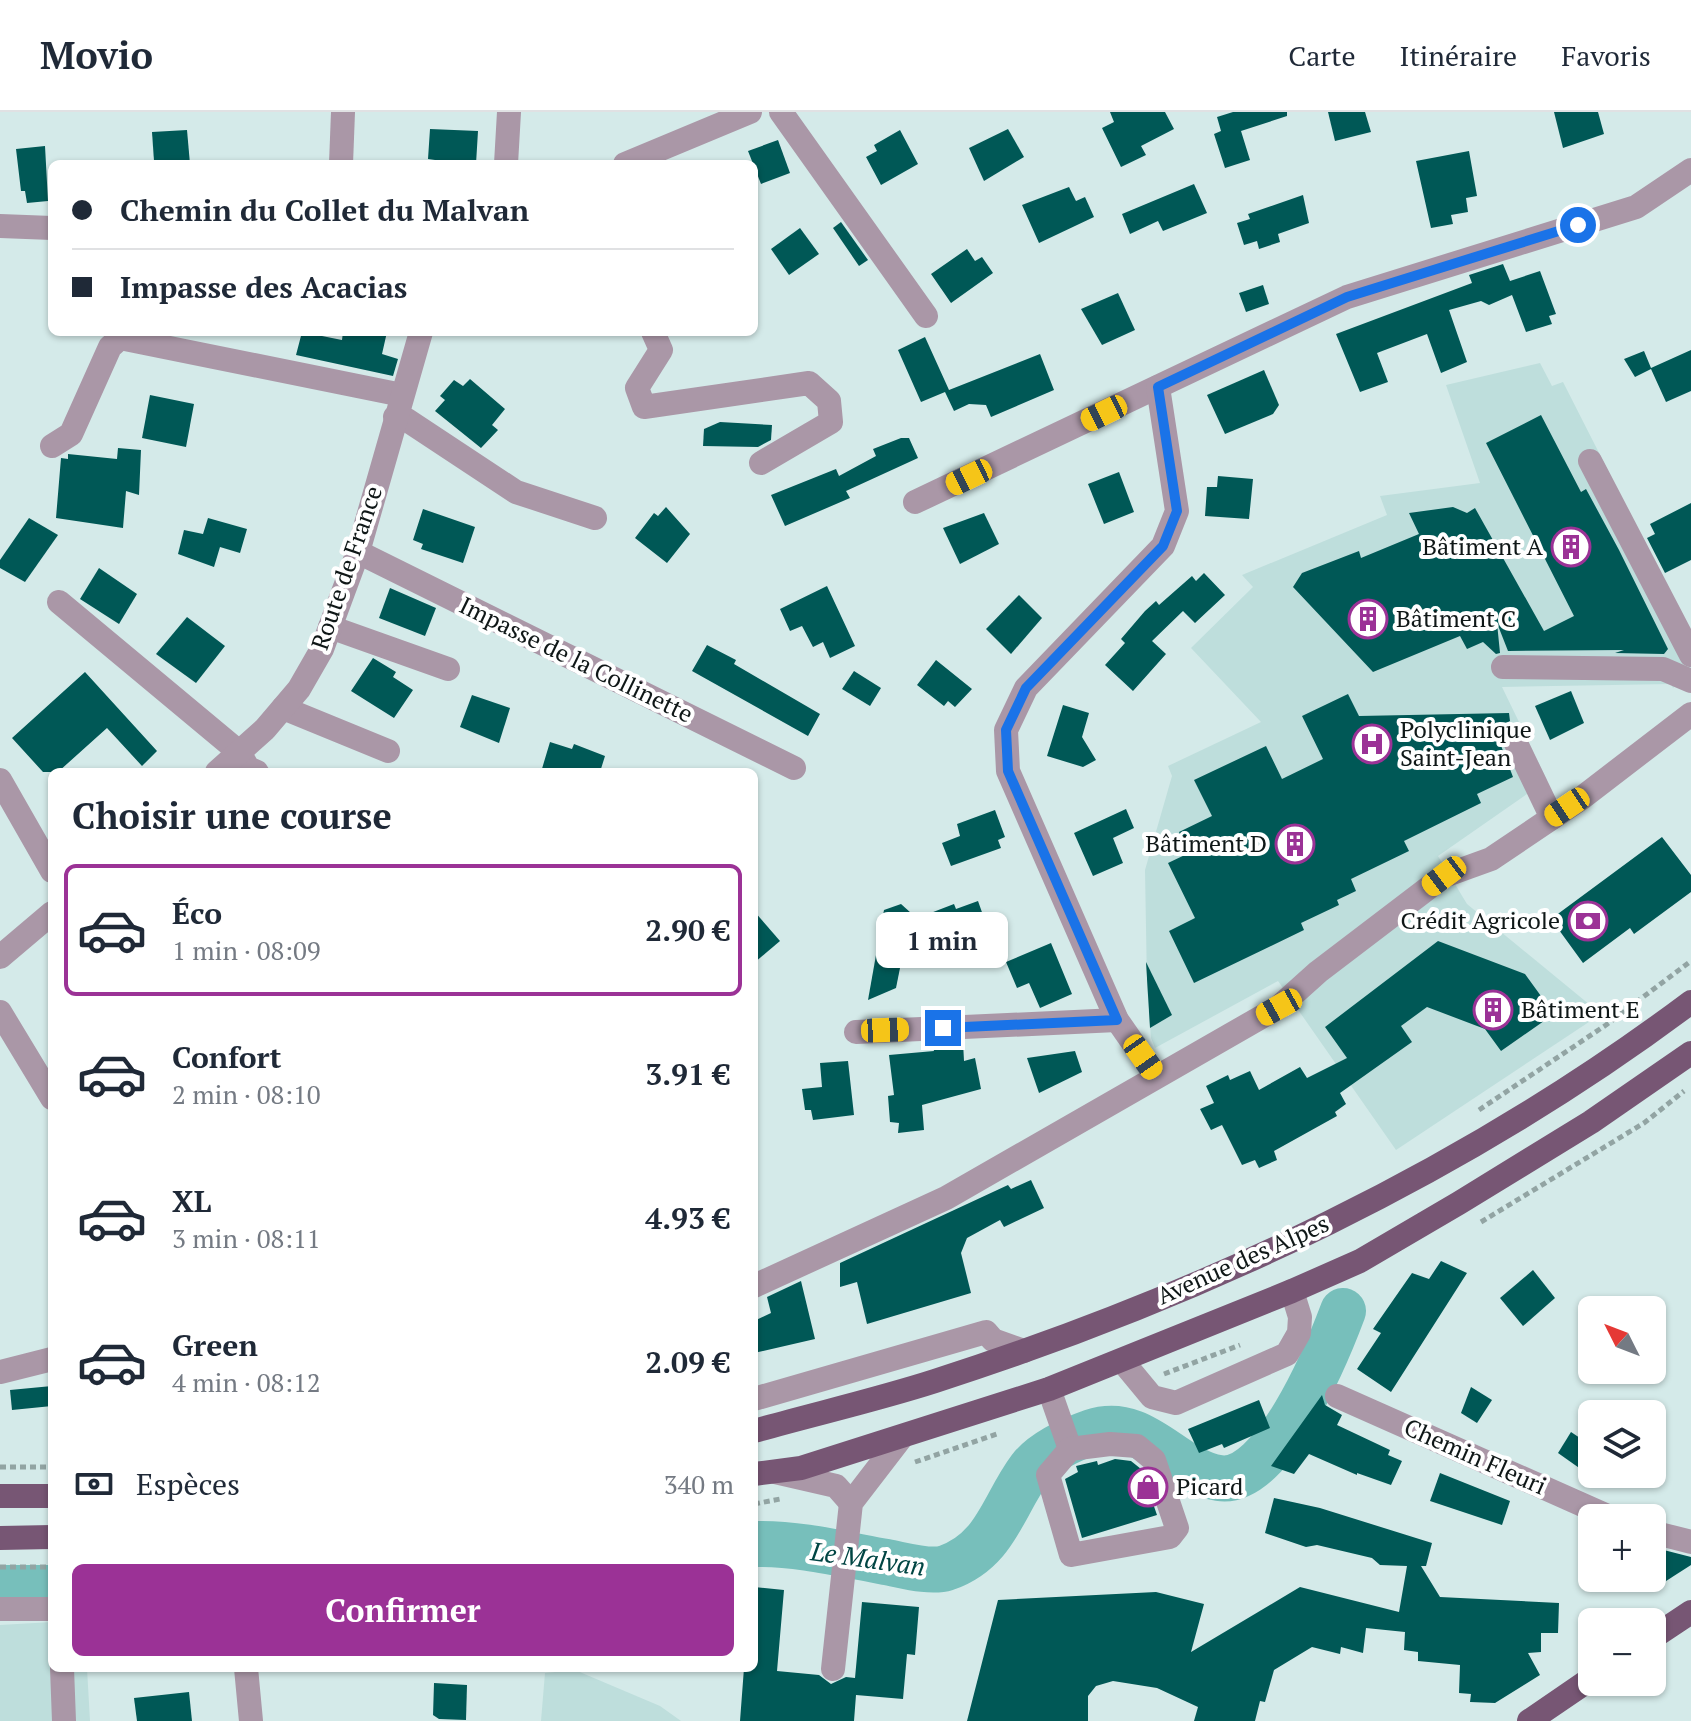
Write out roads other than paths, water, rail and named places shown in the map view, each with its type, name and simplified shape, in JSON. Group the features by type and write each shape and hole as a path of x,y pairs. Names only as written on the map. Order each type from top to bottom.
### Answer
{"main road":[{"name":"Avenue des Alpes","path":"758,1430 933,1382 1024,1351 1203,1281 1350,1212 1515,1119 1691,1002"},
{"name":"Avenue des Alpes","path":"762,1473 801,1468 1049,1389 1123,1362 1360,1261 1591,1122 1691,1053"},
{"path":"0,1496 48,1496"},
{"path":"3,1539 48,1537"},
{"path":"1666,1629 1691,1612"},
{"path":"1529,1721 1578,1688"}],"street":[{"path":"341,160 343,112"},
{"path":"506,160 509,112"},
{"path":"646,160 666,156 750,112"},
{"path":"781,112 926,316"},
{"path":"915,502 1347,297 1636,207 1691,170"},
{"path":"0,226 48,228"},
{"name":"Route de France","path":"221,768 299,689 330,627 358,552 420,336"},
{"path":"655,336 661,350 637,388 644,407 809,383 829,401 831,422 761,463"},
{"path":"52,446 71,434 110,347 120,338 398,406 407,420 516,492 595,518"},
{"path":"1156,1076 1117,1020 1008,771 1006,730 1026,688 1163,546 1177,511 1158,387"},
{"path":"1590,461 1691,655"},
{"name":"Impasse de la Collinette","path":"358,552 794,768"},
{"path":"59,602 239,752 248,768"},
{"path":"330,627 448,669"},
{"path":"1503,667 1663,669 1691,681"},
{"path":"283,708 388,751"},
{"path":"758,1284 946,1198 1279,1007 1318,972 1444,876 1491,859 1552,818 1691,714"},
{"path":"1512,735 1552,818"},
{"path":"0,780 48,864"},
{"path":"0,957 48,916"},
{"path":"0,1012 48,1091"},
{"path":"856,1032 1117,1020"},
{"path":"1123,1362 1152,1397 1176,1403 1287,1354 1299,1333 1300,1317 1292,1291"},
{"path":"758,1398 986,1332 993,1340 1024,1351"},
{"path":"0,1372 48,1360"},
{"path":"1049,1389 1067,1440 1048,1475 1071,1555 1170,1537 1177,1528 1154,1460 1137,1446 1067,1440"},
{"name":"Chemin Fleuri","path":"1337,1396 1580,1504"},
{"path":"833,1669 850,1511 901,1438"},
{"path":"762,1473 829,1483 850,1511"},
{"path":"1666,1536 1691,1542"},
{"path":"0,1609 48,1609"},
{"path":"62,1672 64,1721"},
{"path":"246,1672 251,1721"}],"waterway":[{"name":"Le Malvan","path":"758,1544 804,1547 924,1569 946,1568 963,1560 987,1539 1030,1469 1042,1457 1076,1438 1110,1429 1143,1437 1202,1473 1219,1478 1239,1475 1259,1461 1296,1413 1343,1311"},
{"name":"Le Malvan","path":"0,1588 48,1588"}],"place":[{"name":"Bâtiment A","path":"1571,547"},
{"name":"Bâtiment C","path":"1368,619"},
{"name":"Polyclinique Saint-Jean","path":"1372,744"},
{"name":"Bâtiment D","path":"1295,844"},
{"name":"Crédit Agricole","path":"1588,921"},
{"name":"Bâtiment E","path":"1493,1010"},
{"name":"Picard","path":"1148,1487"}]}
